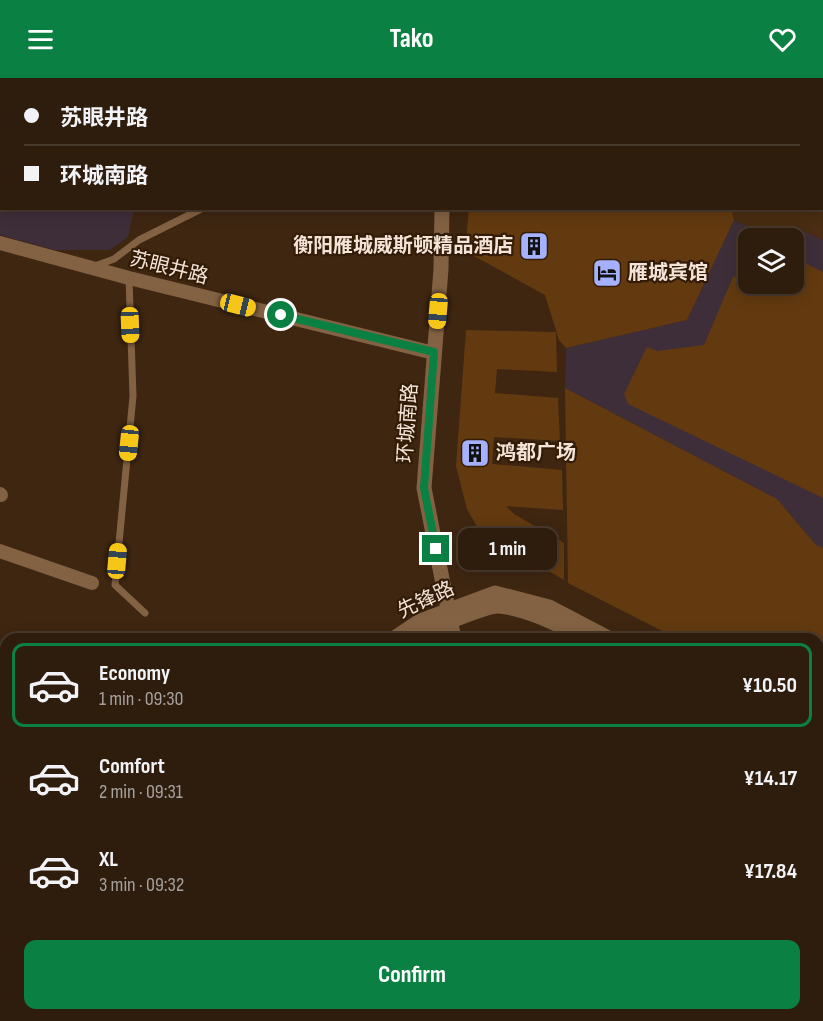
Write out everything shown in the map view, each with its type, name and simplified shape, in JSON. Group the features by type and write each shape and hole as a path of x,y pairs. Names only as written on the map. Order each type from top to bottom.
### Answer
{"street":[{"name":"环城南路","path":"442,210 424,488 452,633"},
{"name":"苏眼井路","path":"0,243 129,278 434,352"},
{"path":"0,551 92,583"},
{"name":"先锋路","path":"422,633 449,616 495,593 549,607 599,633"},
{"name":"先锋路","path":"402,633 420,621 497,606 550,620 574,633"}],"lane":[{"path":"90,268 114,259 139,240 199,210"},
{"path":"129,278 133,396 115,585 145,613"}],"shaded area":[{"path":"0,210 134,210 128,237 110,250 55,250 0,235"},
{"path":"731,210 823,210 823,240 804,231 804,228 752,228 734,220"},
{"path":"734,220 752,228 738,228 738,294 804,294 804,231 823,240 823,633 817,633 816,545 777,499 565,388 566,348 687,320"}],"building":[{"name":"雁城宾馆","path":"469,210 732,210 734,220 687,320 566,348 559,340 545,295 465,251"},
{"path":"804,263 823,272 823,498 628,404 624,394 647,347 657,351 704,345 733,277 738,276 738,294 804,294"},
{"name":"鸿都广场","path":"466,330 556,332 557,372 497,369 495,393 558,398 560,441 494,437 492,464 562,470 563,510 506,506 514,514 564,543 564,580 488,537 479,530 467,509 456,466"},
{"path":"565,388 777,499 816,545 823,548 823,633 666,633 568,583"}],"place":[{"name":"衡阳雁城威斯顿精品酒店","path":"534,246"},
{"name":"雁城宾馆","path":"607,273"},
{"name":"鸿都广场","path":"475,453"}],"route":[{"path":"281,315 434,352 424,488 436,549"}]}
